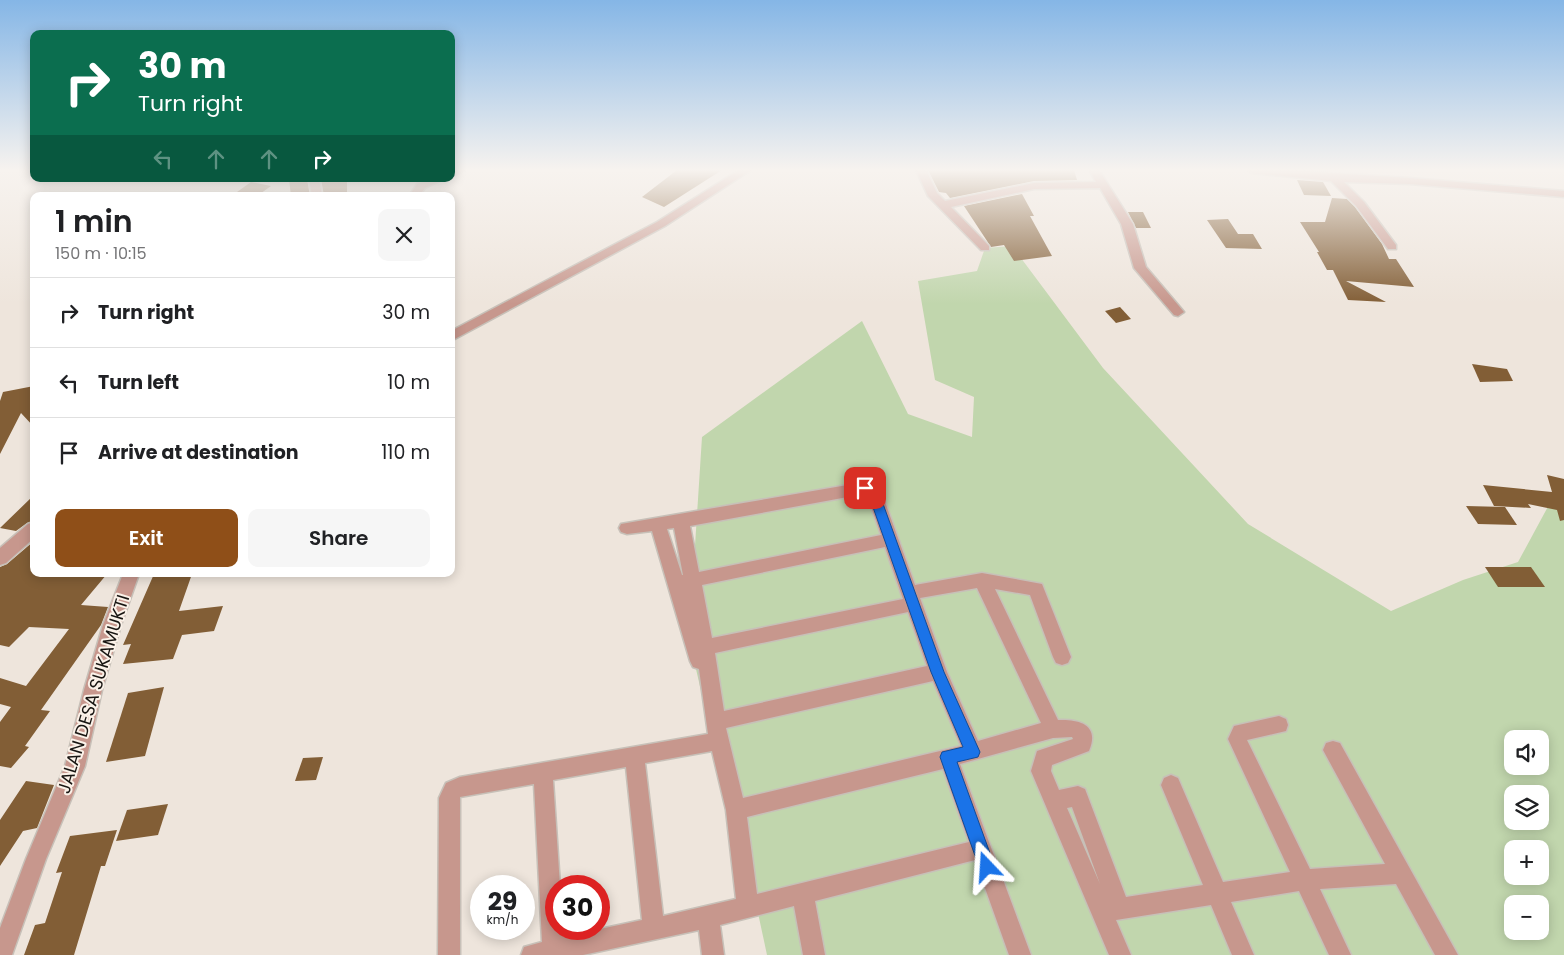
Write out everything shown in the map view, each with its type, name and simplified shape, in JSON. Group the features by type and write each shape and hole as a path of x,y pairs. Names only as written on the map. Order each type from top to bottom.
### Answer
{"street":[{"path":"455,335 676,215"},
{"path":"953,215 985,248"},
{"path":"1121,215 1126,222 1140,268 1178,312"},
{"path":"1368,215 1392,247"},
{"path":"626,528 681,521 865,488 872,490 938,672 973,752"},
{"path":"681,521 684,582"},
{"path":"658,524 684,582 700,648 717,721 719,741 736,810 748,906"},
{"path":"0,558 30,532"},
{"path":"684,582 890,540"},
{"name":"JALAN DESA SUKAMUKTI","path":"1,955 36,859 75,766 96,680 112,625 130,577"},
{"path":"700,648 982,580 1036,589 1062,657"},
{"path":"982,580 1053,729"},
{"path":"717,721 938,672"},
{"path":"1279,725 1241,732 1237,739 1340,955"},
{"path":"736,810 973,752 1053,729 1062,727 1074,728 1082,733 1082,745 1053,754 1041,762 1041,771 1054,800 1078,796 1111,910 1120,955"},
{"path":"449,955 449,798 453,790 460,787 543,774 634,755 719,741"},
{"path":"1333,750 1447,955"},
{"path":"634,755 654,927"},
{"path":"948,757 1020,955"},
{"path":"543,774 554,949"},
{"path":"1171,785 1243,955"},
{"path":"532,955 654,927 708,917 980,849"},
{"path":"1111,910 1216,892 1304,880 1402,873"},
{"path":"803,894 814,955"},
{"path":"708,917 713,955"}],"green space":[{"path":"1012,246 1103,368 1248,524 1391,611 1463,580 1518,562 1551,501 1564,499 1564,955 767,955 736,810 718,764 689,639 702,437 862,321 908,414 972,437 974,397 935,380 918,281 977,271 985,248"}],"building":[{"path":"970,215 1033,215 1034,216 1030,216 1052,256 1014,261 1004,245 991,247"},
{"path":"1129,215 1144,215 1151,228 1136,228"},
{"path":"1327,215 1361,215 1382,244 1389,259 1396,259 1414,287 1346,281 1386,302 1348,300 1333,270 1327,270 1317,252 1319,252 1300,222 1325,222"},
{"path":"1228,219 1238,234 1253,234 1262,249 1226,248 1207,220"},
{"path":"1120,307 1131,319 1116,323 1105,311"},
{"path":"1472,364 1507,369 1513,381 1480,382"},
{"path":"30,387 30,423 21,413 0,454 0,401 3,392"},
{"path":"1547,475 1564,479 1564,520 1560,521 1557,510 1528,504 1531,508 1494,506 1483,485 1552,492"},
{"path":"30,499 30,522 16,531 0,528"},
{"path":"1466,506 1505,507 1517,525 1478,524"},
{"path":"30,544 30,577 104,577 81,605 108,607 101,625 41,710 50,711 25,746 29,747 11,768 0,766 0,722 11,707 0,704 0,678 26,686 69,629 29,627 9,647 0,645 0,567 7,564"},
{"path":"1485,567 1531,567 1545,587 1498,587"},
{"path":"153,577 191,577 179,611 223,606 214,631 182,635 173,659 123,664 131,644 123,645"},
{"path":"164,687 145,756 106,762 128,693"},
{"path":"323,757 316,780 295,781 303,758"},
{"path":"26,781 54,785 37,828 23,831 0,866 0,820"},
{"path":"168,804 158,835 116,841 127,810"},
{"path":"117,830 105,866 101,866 74,955 24,955 35,925 45,923 62,872 56,873 70,836"}],"route":[{"path":"865,488 872,490 938,672 973,752 948,757 987,867"}]}
